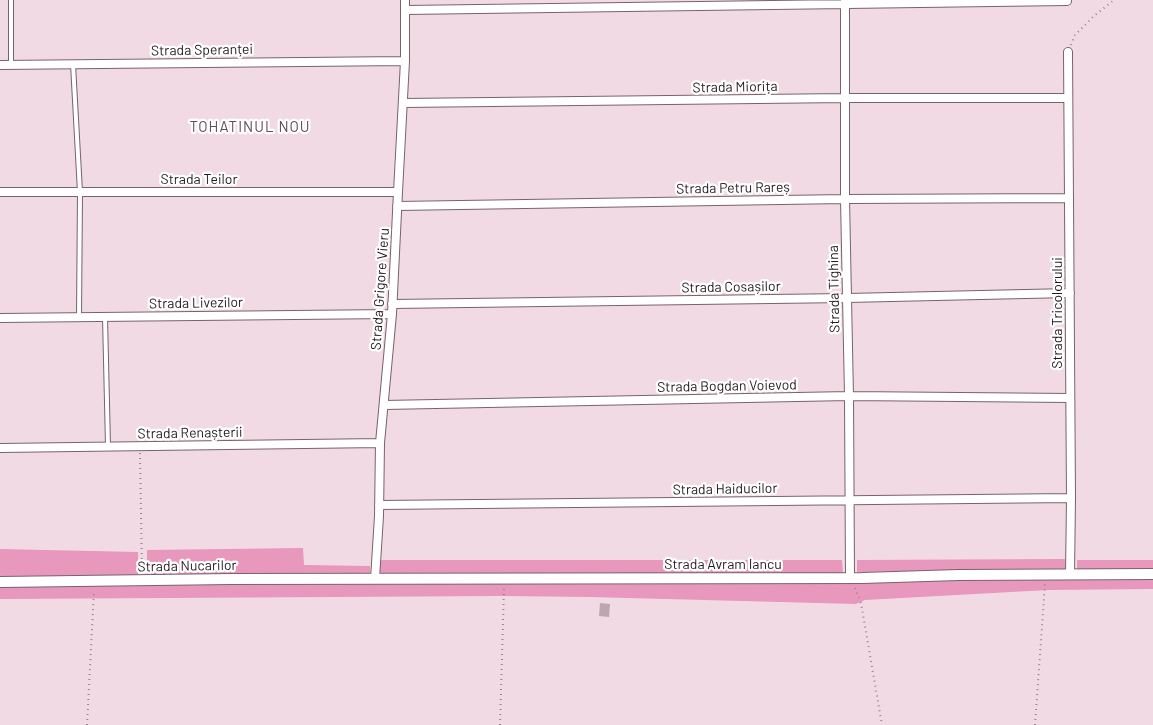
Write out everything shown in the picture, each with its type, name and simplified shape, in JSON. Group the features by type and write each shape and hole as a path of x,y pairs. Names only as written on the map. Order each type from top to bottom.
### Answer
{"street":[{"name":"Strada Grigore Vieru","path":"375,580 380,443 392,314 403,103 405,0"},
{"path":"405,10 846,2 1067,1"},
{"name":"Strada Tighina","path":"846,2 845,198 850,578"},
{"name":"Strada Tricolorului","path":"1068,52 1070,574"},
{"name":"Strada Speranței","path":"0,65 405,61"},
{"name":"Strada Miorița","path":"403,103 846,98 1068,98"},
{"name":"Strada Teilor","path":"0,192 398,192"},
{"name":"Strada Petru Rareș","path":"397,206 845,198 1069,198"},
{"name":"Strada Cosașilor","path":"392,304 1070,293"},
{"name":"Strada Livezilor","path":"0,318 392,314"},
{"name":"Strada Bogdan Voievod","path":"384,405 849,396 1070,398"},
{"name":"Strada Renașterii","path":"0,448 380,443"},
{"name":"Strada Haiducilor","path":"379,505 1071,498"},
{"name":"Strada Avram Iancu","path":"375,580 850,578 1153,574"},
{"name":"Strada Nucarilor","path":"0,582 375,580"}],"lane":[{"path":"11,0 11,65"},
{"path":"73,64 80,192 79,317"},
{"path":"105,317 108,446"}],"path":[{"path":"1068,52 1075,35 1114,0"},
{"path":"140,446 142,580"},
{"path":"1035,725 1045,575"},
{"path":"850,578 861,603 882,725"},
{"path":"500,725 505,579"},
{"path":"87,725 94,581"}],"shaded area":[{"path":"303,548 304,565 370,566 370,575 147,577 147,550"},
{"path":"0,549 138,552 138,578 0,578"},
{"path":"1065,559 1065,570 857,572 857,560"},
{"path":"380,560 842,560 843,573 379,575"},
{"path":"1077,560 1153,560 1153,569 1077,569"},
{"path":"1153,578 1153,589 1048,590 865,600 856,604 501,596 0,599 0,586 859,582"}],"building":[{"path":"600,603 610,604 609,617 599,616"}],"district":[{"name":"TOHATINUL NOU","path":"250,127"}]}
